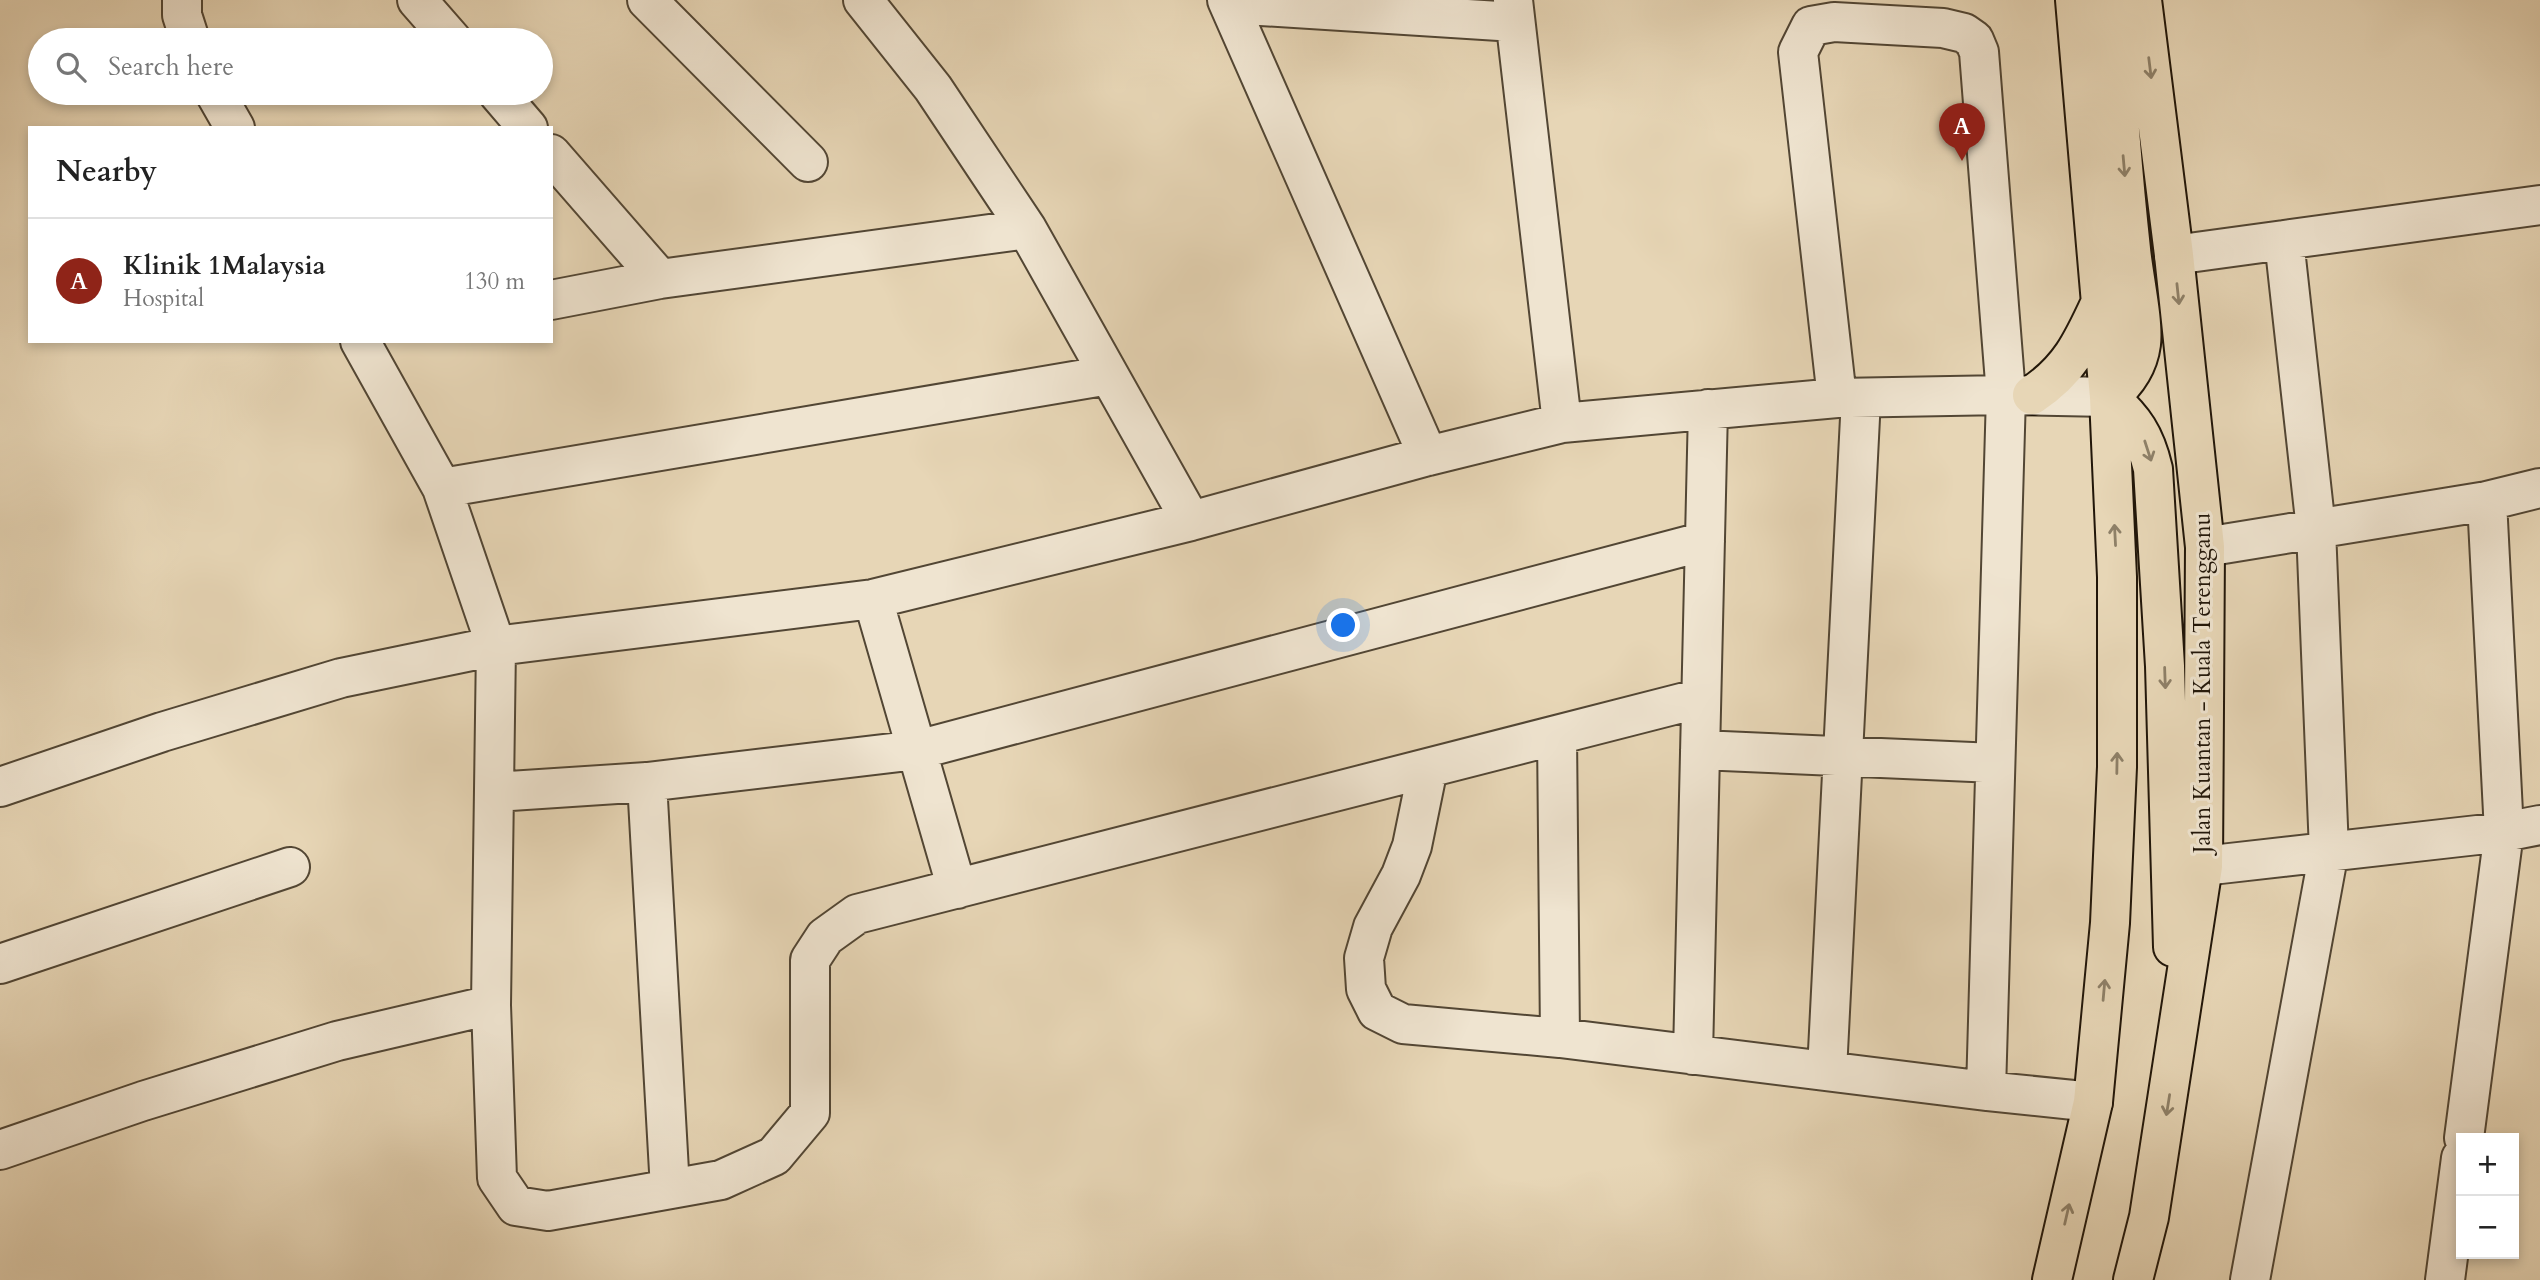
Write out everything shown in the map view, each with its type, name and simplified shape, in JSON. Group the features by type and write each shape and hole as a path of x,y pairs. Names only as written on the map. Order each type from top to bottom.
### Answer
{"highway":[{"path":"2052,1280 2094,1102 2109,923 2117,767 2117,577 2109,397 2075,0"},
{"path":"2109,397 2122,386 2131,373 2142,341 2130,247 2111,0"},
{"name":"Jalan Kuantan - Kuala Terengganu","path":"2133,1280 2149,1217 2203,866 2205,547 2174,255 2142,0"},
{"path":"2019,395 2050,383 2072,360 2101,303"},
{"path":"2109,397 2126,412 2140,431 2153,469 2171,824 2175,1058"}],"street":[{"path":"182,0 181,15 186,28"},
{"path":"417,0 442,28"},
{"path":"647,0 808,162"},
{"path":"863,0 933,88 1027,229 1191,520"},
{"path":"1428,456 1228,2 1514,11 1562,423"},
{"path":"1827,1071 1843,756 1849,398 1798,52 1811,26 1834,22 1943,28 1964,33 1974,40 1979,52 2019,395 1995,763 1986,1091"},
{"path":"222,105 234,126"},
{"path":"508,105 526,126"},
{"path":"553,156 660,279"},
{"path":"2174,255 2540,205"},
{"path":"553,300 660,279 1027,229"},
{"path":"2250,1280 2329,851 2316,529 2284,240"},
{"path":"360,343 442,488 496,646 491,1005 497,1178 516,1206 548,1211 721,1180 774,1156 810,1113 810,960 825,937 858,914 1701,698"},
{"path":"442,488 1109,375"},
{"path":"0,787 162,732 341,678 496,646 873,599 1191,520 1562,423 1849,398 2019,395 2109,397"},
{"path":"1693,1055 1708,409"},
{"path":"2205,547 2487,501 2540,488"},
{"path":"2465,1133 2522,829 2487,501"},
{"path":"494,792 647,782 917,750 1705,541"},
{"path":"873,599 957,889"},
{"path":"1557,735 1560,1038"},
{"path":"1700,750 1995,763"},
{"path":"1428,768 1412,846 1401,875 1373,927 1364,958 1366,989 1377,1011 1403,1024 1560,1038 2094,1102"},
{"path":"647,782 670,1189"},
{"path":"2203,866 2522,829"},
{"path":"0,964 290,867"},
{"path":"0,1150 143,1101 337,1041 491,1005"},
{"path":"2445,1280 2456,1196"}],"place":[{"name":"Klinik 1Malaysia","path":"1962,161"}]}
